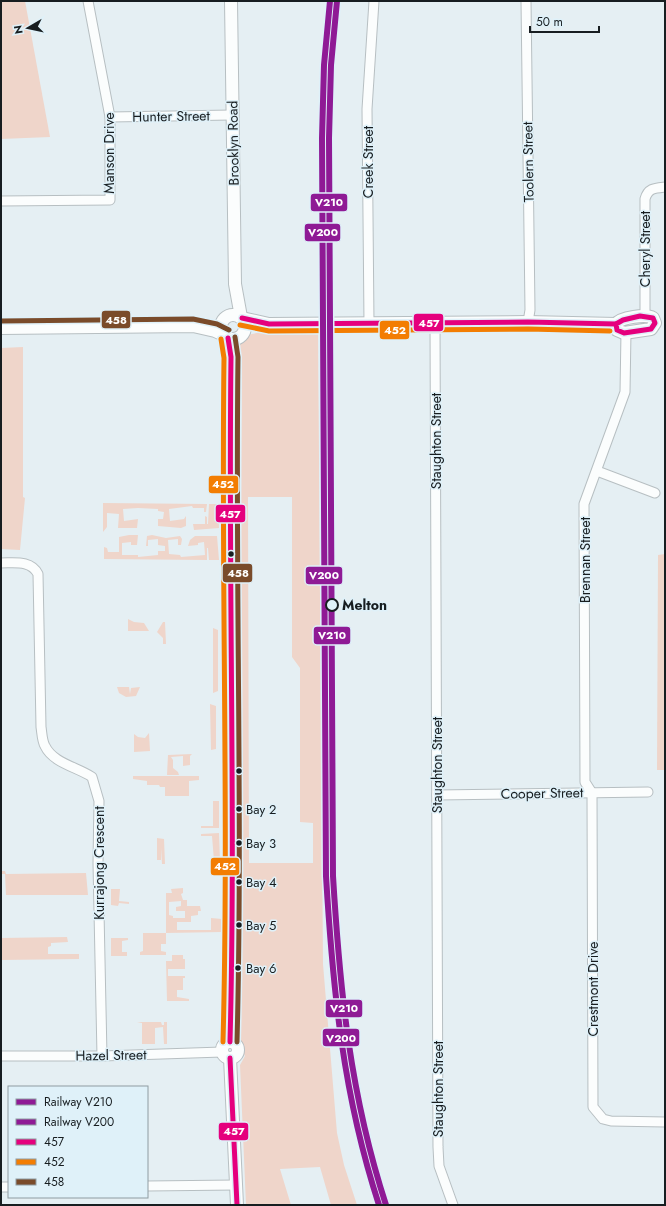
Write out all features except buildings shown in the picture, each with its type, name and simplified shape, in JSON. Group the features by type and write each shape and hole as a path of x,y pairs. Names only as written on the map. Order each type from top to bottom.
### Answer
{"street":[{"name":"Manson Drive","path":"1,201 110,200 110,117 88,1"},
{"name":"Brooklyn Road","path":"230,1 235,284 234,317"},
{"name":"Creek Street","path":"369,323 367,109 374,1"},
{"name":"Toolern Street","path":"526,1 530,310 528,322"},
{"name":"Hunter Street","path":"110,117 232,115"},
{"name":"Cheryl Street","path":"655,321 645,199 649,191 661,187"},
{"path":"1,328 194,326 234,317 269,324 528,322 616,324 621,320 655,321 651,329 626,332 619,332 616,324"},
{"path":"234,317 221,325 234,337"},
{"path":"234,317 245,324 234,337 231,357 229,491 233,940 230,1042 235,1044 238,1048 236,1056 226,1055 237,1205"},
{"name":"Staughton Street","path":"435,323 438,1147 440,1166 453,1205"},
{"path":"194,326 234,337 269,324"},
{"name":"Brennan Street","path":"592,793 585,782 584,504 625,392 626,332"},
{"path":"597,471 655,493"},
{"name":"Kurrajong Crescent","path":"1,563 28,564 35,568 38,574 41,727 45,746 58,761 80,769 92,777 99,801 98,863 102,1056"},
{"name":"Cooper Street","path":"437,795 648,792"},
{"name":"Crestmont Drive","path":"592,793 593,1107 603,1119 611,1121 665,1122"},
{"name":"Hazel Street","path":"1,1056 226,1055"},
{"path":"148,1186 236,1185"}],"shaded area":[{"path":"1,1 25,1 50,137 1,139"},
{"path":"318,329 323,964 337,1133 344,1165 357,1205 331,1205 320,1167 280,1169 291,1205 246,1205 240,1065 245,1056 240,1047 239,745 242,363 238,343 247,335 267,331","holes":["248,497 292,497 292,657 300,668 300,822 313,823 313,863 249,863"]},
{"path":"23,347 23,497 25,498 20,550 1,549 1,348"},
{"path":"103,503 207,504 206,512 204,512 204,508 193,508 192,506 169,509 170,521 184,519 186,516 186,526 181,528 158,526 158,519 163,519 164,512 158,511 158,509 123,509 124,521 138,519 137,528 118,528 119,514 107,513 107,527 103,532"},
{"path":"209,504 218,504 219,528 194,530 193,524 205,524 205,516 207,517 208,524"},
{"path":"138,535 137,545 131,545 131,542 122,543 122,555 138,555 138,557 158,555 158,551 165,551 165,546 158,545 158,539 148,540 148,546 146,546 147,536 152,535 166,538 180,536 182,539 181,545 178,545 178,539 168,540 169,554 180,555 181,557 205,555 204,542 198,543 198,545 188,546 190,540 195,536 217,536 219,560 209,560 208,548 207,560 104,559 104,547 107,548 108,552 119,552 119,537"},
{"path":"665,554 665,770 657,770 658,555"},
{"path":"128,619 134,622 144,623 149,631 128,631"},
{"path":"163,622 165,622 166,644 163,644 163,638 157,632"},
{"path":"213,628 218,630 218,691 213,693"},
{"path":"117,687 129,687 130,694 131,688 140,687 136,696 126,697 119,693"},
{"path":"210,704 216,706 216,749 211,750"},
{"path":"149,733 150,751 134,752 134,734 138,737 145,738"},
{"path":"192,754 190,756 190,765 183,766 183,756 171,757 173,760 173,768 179,775 167,775 168,755"},
{"path":"133,776 199,776 199,780 189,781 189,796 165,796 165,787 160,787 159,785 147,785 147,781 133,779"},
{"path":"213,801 219,801 219,828 201,828 201,826 213,826"},
{"path":"219,833 220,861 214,861 212,836 201,836 201,834"},
{"path":"157,838 164,839 165,864 162,864 161,848 161,860 157,860"},
{"path":"1,871 5,871 6,874 86,873 88,895 6,895 5,874 1,874"},
{"path":"183,888 183,893 181,894 183,900 187,900 187,906 200,906 201,911 198,911 198,915 191,916 191,922 177,922 177,930 211,930 211,918 222,919 222,932 166,933 166,893 172,893 171,889","holes":["181,901 181,906 176,907 176,911 185,911 185,918 173,918 173,916 169,915 169,902"]},
{"path":"111,889 120,889 119,901 129,902 129,904 119,903 118,906 111,905"},
{"path":"143,933 166,933 166,944 161,944 161,951 166,952 166,955 140,955 140,952 143,951"},
{"path":"67,937 68,942 51,943 51,946 48,947 48,954 79,954 79,959 1,960 1,938"},
{"path":"111,938 128,938 128,940 122,941 122,952 127,952 127,956 111,956"},
{"path":"172,955 183,955 183,959 185,959 185,969 168,969 168,976 185,976 185,978 183,978 183,990 177,990 177,997 189,999 189,1001 167,1001 166,961 172,961"},
{"path":"137,1022 161,1022 162,1025 164,1025 164,1022 167,1022 167,1044 164,1044 163,1027 155,1028 155,1044 142,1044 142,1023"}],"rail line":[{"name":"V200","path":"330,1 324,65 322,138 326,876 336,1002 348,1083 367,1164 379,1205"},
{"name":"V210","path":"337,1 331,65 329,138 333,876 343,1002 355,1083 374,1164 386,1205"}],"transit line":[{"name":"457","path":"640,316 653,318 655,323 651,329 624,333 617,330 616,324 623,320 640,316"},
{"name":"457","path":"242,318 269,324 528,322 616,324"},
{"name":"458","path":"1,321 193,319 217,324 229,330"},
{"name":"452","path":"240,325 269,331 528,329 610,331"},
{"name":"458","path":"235,337 238,357 237,528 239,956 237,1042"},
{"name":"457","path":"228,338 231,357 230,528 232,956 230,1042"},
{"name":"452","path":"221,339 224,358 223,529 225,956 223,1042"},
{"name":"457","path":"230,1058 237,1205"}],"place":[{"name":"Melton","path":"332,605"},
{"name":"Bay 2","path":"239,809"},
{"name":"Bay 3","path":"239,843"},
{"name":"Bay 4","path":"239,882"},
{"name":"Bay 5","path":"239,925"},
{"name":"Bay 6","path":"238,968"}]}
